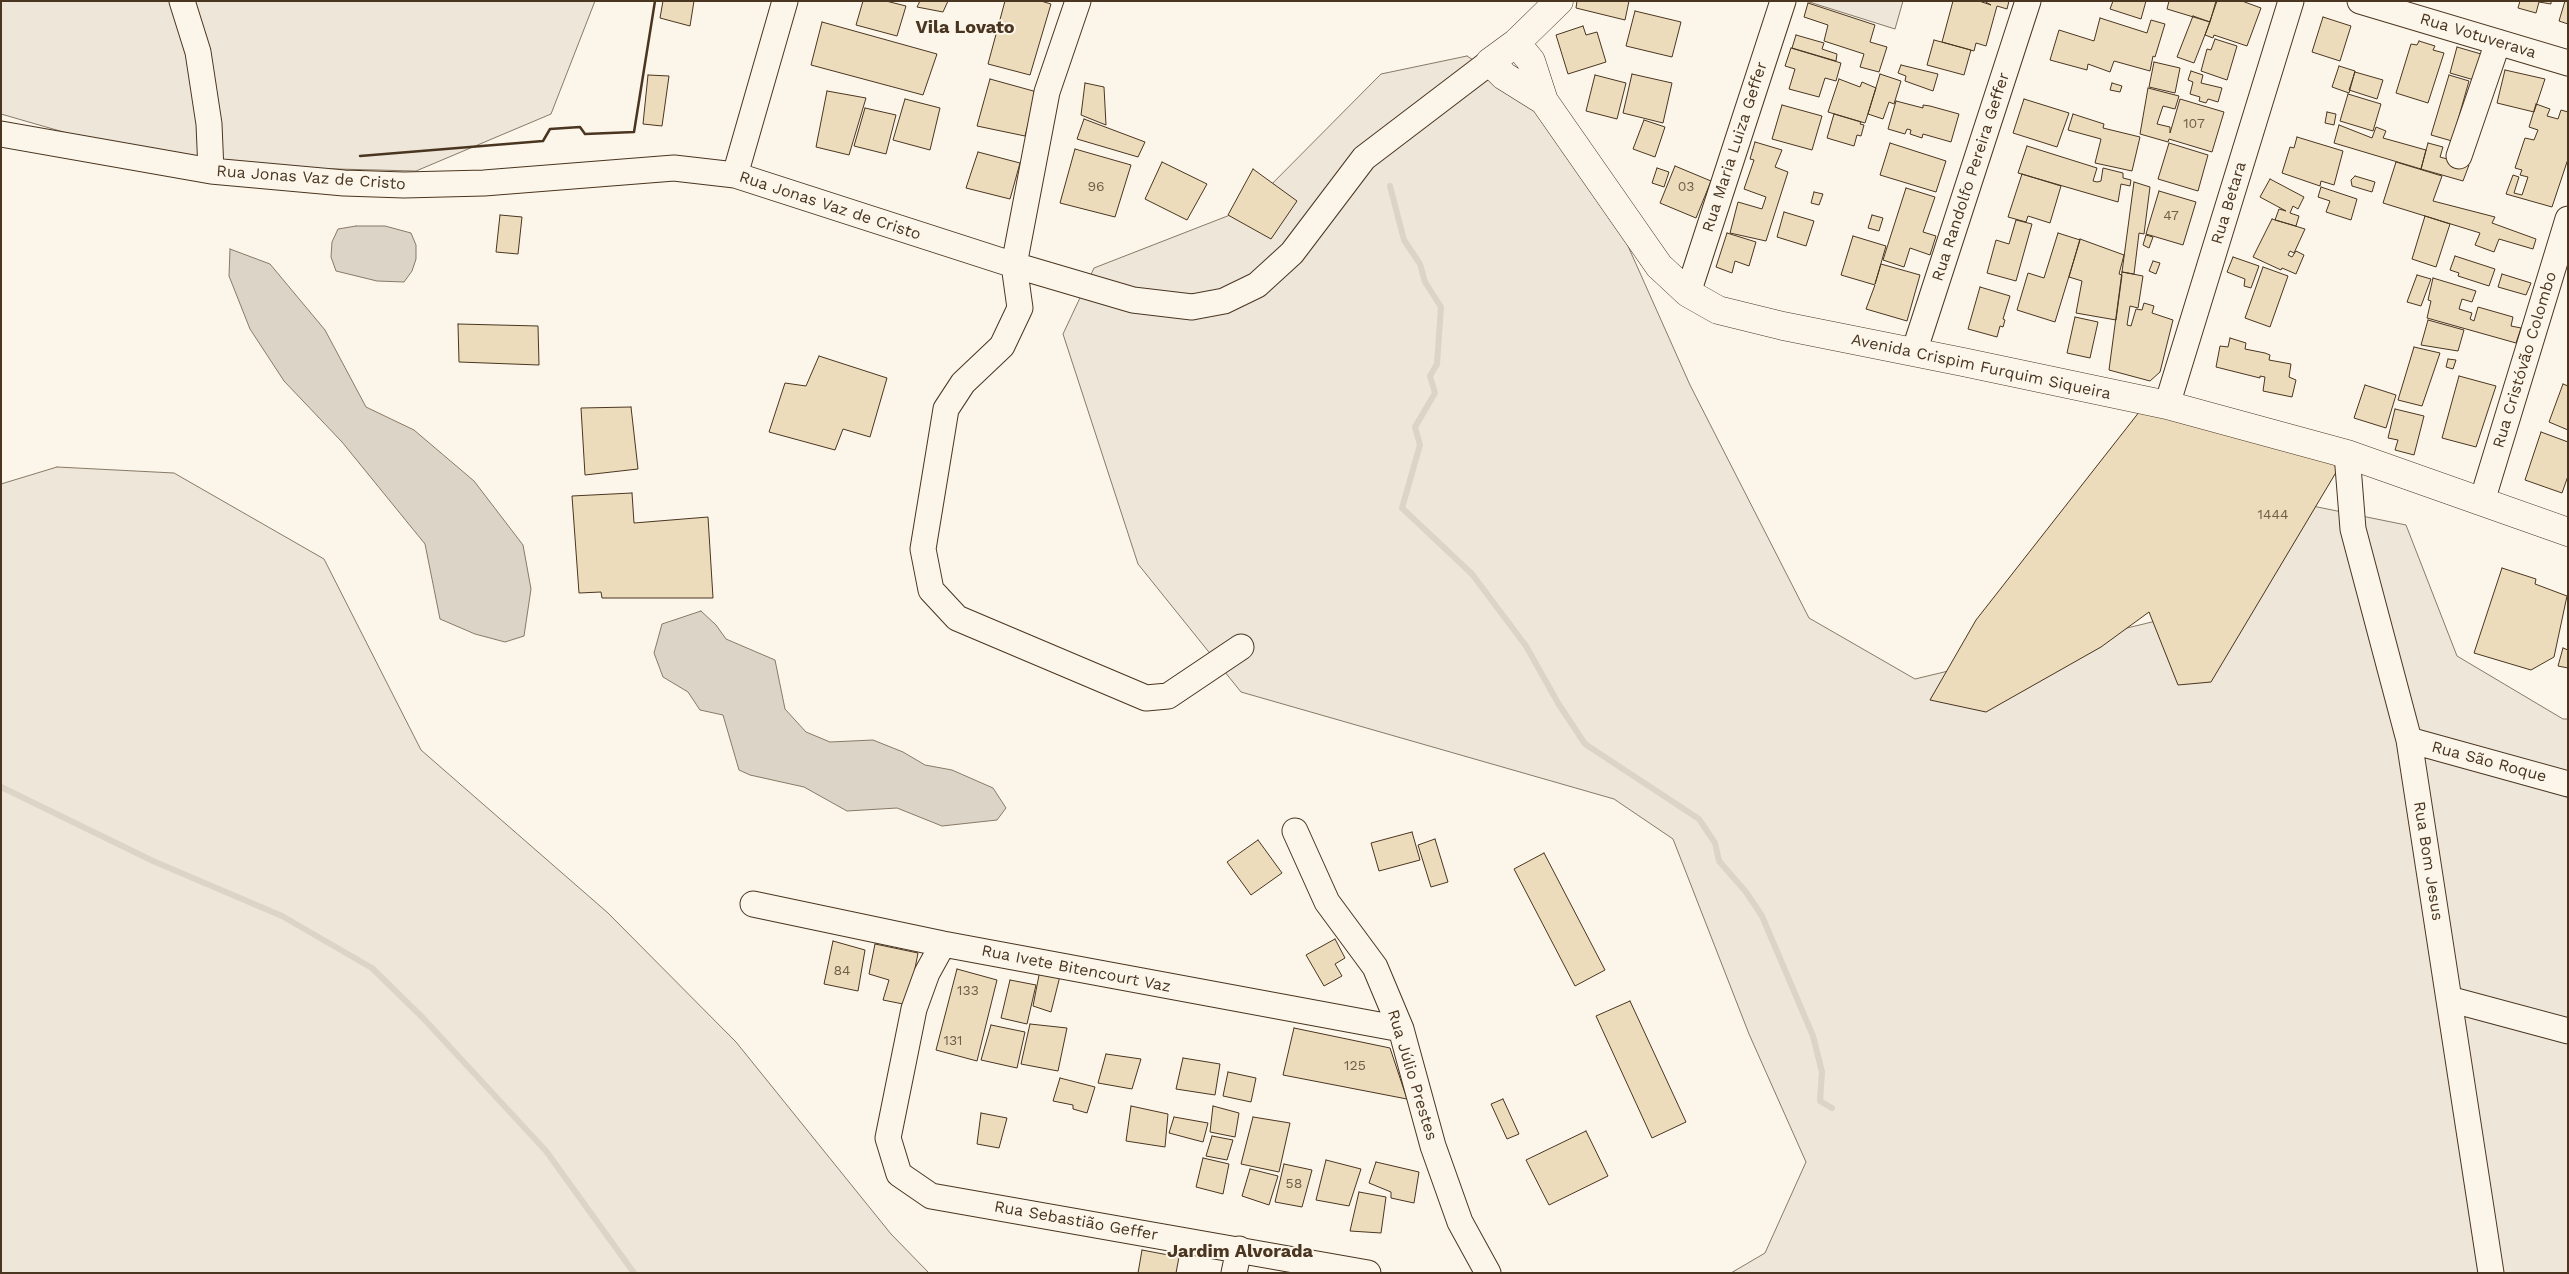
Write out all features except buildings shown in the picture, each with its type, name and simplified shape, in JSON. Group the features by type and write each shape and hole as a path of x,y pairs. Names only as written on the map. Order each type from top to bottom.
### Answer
{"main road":[{"path":"1544,101 1504,76 1490,62 1516,43 1548,14 1559,1"},
{"name":"Avenida Crispim Furquim Siqueira","path":"1516,43 1531,61 1544,101 1659,266 1688,293 1718,310 1783,326 2166,405 2347,454 2568,532"}],"street":[{"path":"182,1 198,52 209,124 211,171"},
{"path":"735,175 785,1"},
{"path":"1078,1 1047,92 1014,265 1020,308 1002,346 963,383 946,409 923,549 932,590 957,618 1146,698 1168,696 1241,647"},
{"name":"Rua Maria Luiza Geffer","path":"1688,293 1782,1"},
{"name":"Rua Randolfo Pereira Geffer","path":"1914,352 2028,1"},
{"name":"Rua Betara","path":"2166,405 2291,1"},
{"name":"Rua Votuverava","path":"2360,1 2568,63"},
{"path":"2459,156 2498,42"},
{"name":"Rua Jonas Vaz de Cristo","path":"1,134 211,171 344,183 404,185 492,183 674,168 735,175 1014,265 1133,300 1192,306 1224,301 1257,285 1292,253 1364,158 1490,62"},
{"name":"Rua Cristóvão Colombo","path":"2482,501 2568,219"},
{"name":"Rua Bom Jesus","path":"2347,454 2353,529 2409,740 2491,1273"},
{"name":"Rua São Roque","path":"2409,740 2568,784"},
{"name":"Rua Júlio Prestes","path":"1295,832 1327,902 1375,967 1401,1029 1433,1146 1460,1222 1488,1273"},
{"name":"Rua Ivete Bitencourt Vaz","path":"753,904 943,944 1401,1029"},
{"name":"Rua Sebastião Geffer","path":"943,944 927,973 914,1009 888,1138 899,1174 931,1196 1368,1273"},
{"path":"2449,999 2568,1031"},
{"path":"1234,1273 1239,1249"}],"shaded area":[{"path":"1,1 595,1 551,114 416,171 178,165 1,114"},
{"path":"1806,1 1903,1 1895,29"},
{"path":"1467,56 1574,125 1690,385 1809,618 1915,679 2181,615 2288,501 2406,525 2457,656 2563,719 2568,719 2568,1273 1731,1273 1765,1253 1806,1162 1749,1034 1673,839 1614,799 1241,692 1138,564 1063,334 1094,268 1248,208 1381,74"},
{"path":"356,226 385,226 411,233 416,245 416,259 412,271 404,282 377,281 336,271 331,257 332,242 338,229"},
{"path":"230,249 270,264 325,330 366,407 414,430 474,481 523,545 531,589 524,636 505,642 475,634 440,619 425,544 342,442 284,381 250,329 229,276"},
{"path":"57,467 174,473 324,559 421,750 608,913 736,1042 891,1234 929,1273 1,1273 1,484"},
{"path":"701,611 716,625 726,639 775,660 785,709 806,732 830,742 873,740 903,752 925,765 952,770 993,788 1006,808 997,820 942,826 897,808 847,811 804,787 750,775 739,770 723,715 700,710 688,692 663,677 654,653 662,624"}],"waterway":[{"path":"1390,186 1404,240 1420,264 1425,282 1441,307 1437,364 1430,376 1435,393 1415,427 1420,445 1402,508 1472,574 1526,646 1558,703 1585,744 1699,819 1715,843 1719,861 1746,892 1762,916 1813,1036 1822,1072 1820,1101 1832,1108"},
{"path":"1,787 153,861 282,916 372,968 423,1018 546,1151 634,1273"}],"wall":[{"path":"360,156 543,141 550,129 580,127 585,134 634,132 655,1"}],"district":[{"name":"Vila Lovato","path":"965,28"},
{"name":"Jardim Alvorada","path":"1240,1252"}]}
